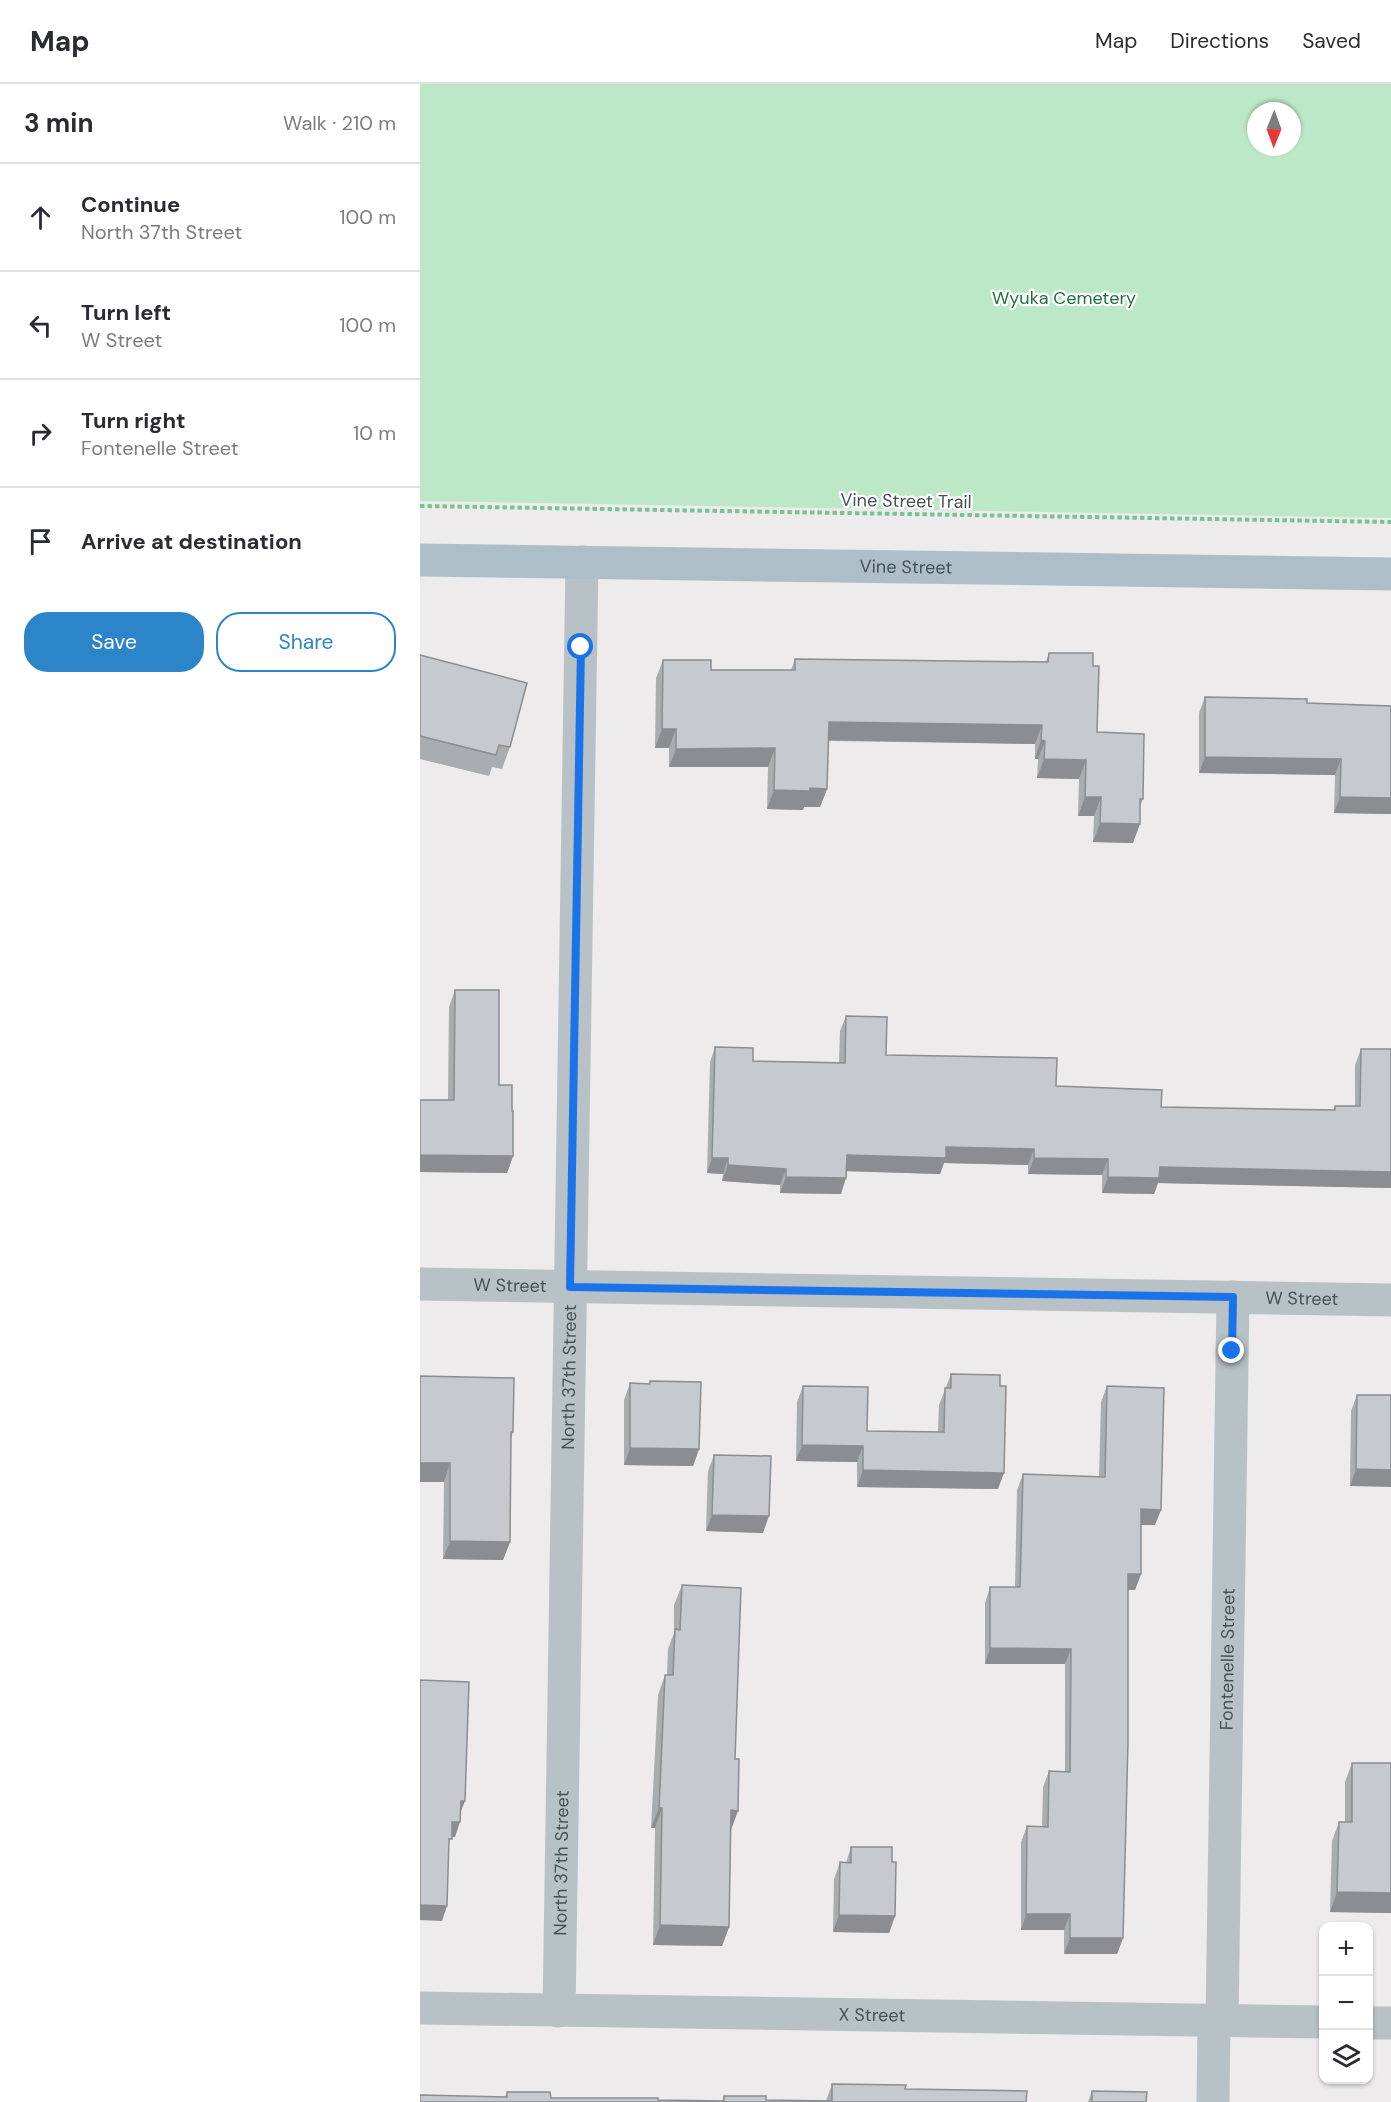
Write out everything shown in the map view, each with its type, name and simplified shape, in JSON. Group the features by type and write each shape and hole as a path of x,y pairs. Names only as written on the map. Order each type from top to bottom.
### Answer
{"main road":[{"name":"Vine Street","path":"420,560 1391,574"}],"street":[{"name":"North 37th Street","path":"559,2011 582,562"},
{"name":"W Street","path":"420,1284 1391,1299"},
{"name":"Fontenelle Street","path":"1213,2102 1218,2021 1233,1297"},
{"name":"X Street","path":"420,2008 1319,2022"},
{"path":"1373,2023 1391,2024"}],"path":[{"name":"Vine Street Trail","path":"420,506 1391,522"}],"green space":[{"name":"Wyuka Cemetery","path":"420,84 1391,84 1391,518 420,501"}],"building":[{"path":"1049,653 1093,653 1093,666 1099,666 1097,732 1144,734 1143,799 1140,799 1140,824 1100,823 1101,797 1085,797 1086,760 1044,759 1045,741 1041,740 1042,725 829,722 827,789 810,788 810,791 774,790 775,748 676,749 676,729 662,729 663,660 711,660 711,670 795,670 795,659 1048,662"},
{"path":"420,655 527,683 510,747 499,745 496,755 420,736"},
{"path":"1205,697 1307,699 1307,703 1391,706 1391,798 1340,797 1341,759 1205,757"},
{"path":"455,990 499,990 499,1085 512,1085 513,1156 420,1155 420,1100 454,1100"},
{"path":"846,1016 887,1017 886,1055 1057,1058 1056,1086 1162,1090 1161,1107 1335,1110 1335,1106 1360,1106 1361,1049 1391,1049 1391,1172 1160,1167 1159,1178 1108,1177 1108,1159 1034,1158 1034,1149 946,1147 946,1158 847,1155 846,1178 786,1177 786,1169 728,1165 728,1158 712,1158 715,1047 753,1048 753,1061 845,1063"},
{"path":"951,1374 1000,1375 1000,1386 1006,1386 1004,1473 863,1470 863,1446 802,1445 803,1386 868,1387 867,1431 944,1432 945,1388 951,1388"},
{"path":"420,1376 514,1378 510,1542 450,1541 450,1463 420,1463"},
{"path":"650,1381 701,1382 699,1449 630,1448 630,1383 650,1384"},
{"path":"1107,1386 1164,1388 1161,1510 1141,1509 1141,1574 1128,1574 1128,1742 1123,1938 1070,1938 1070,1914 1026,1914 1027,1826 1048,1827 1049,1771 1070,1772 1071,1649 990,1648 990,1587 1020,1587 1023,1474 1105,1477"},
{"path":"1357,1395 1391,1395 1391,1470 1356,1469"},
{"path":"714,1455 771,1456 769,1516 712,1515"},
{"path":"682,1585 741,1588 735,1759 739,1759 738,1811 731,1810 729,1927 660,1925 662,1808 659,1808 665,1675 673,1675 675,1629 680,1630"},
{"path":"420,1680 469,1682 465,1801 461,1801 460,1822 452,1822 452,1839 449,1839 447,1906 420,1905"},
{"path":"1352,1763 1391,1763 1391,1893 1337,1892 1339,1822 1352,1822"},
{"path":"851,1847 892,1847 892,1862 896,1862 895,1916 839,1915 840,1862 851,1863"},
{"path":"832,2084 906,2085 905,2089 1027,2091 1026,2102 420,2102 420,2095 507,2097 507,2092 550,2092 551,2098 658,2098 658,2100 724,2101 724,2096 766,2096 766,2100 832,2101"},
{"path":"1092,2091 1147,2092 1146,2102 1092,2102"}],"route":[{"path":"581,647 570,1287 1233,1297 1232,1351"}]}
